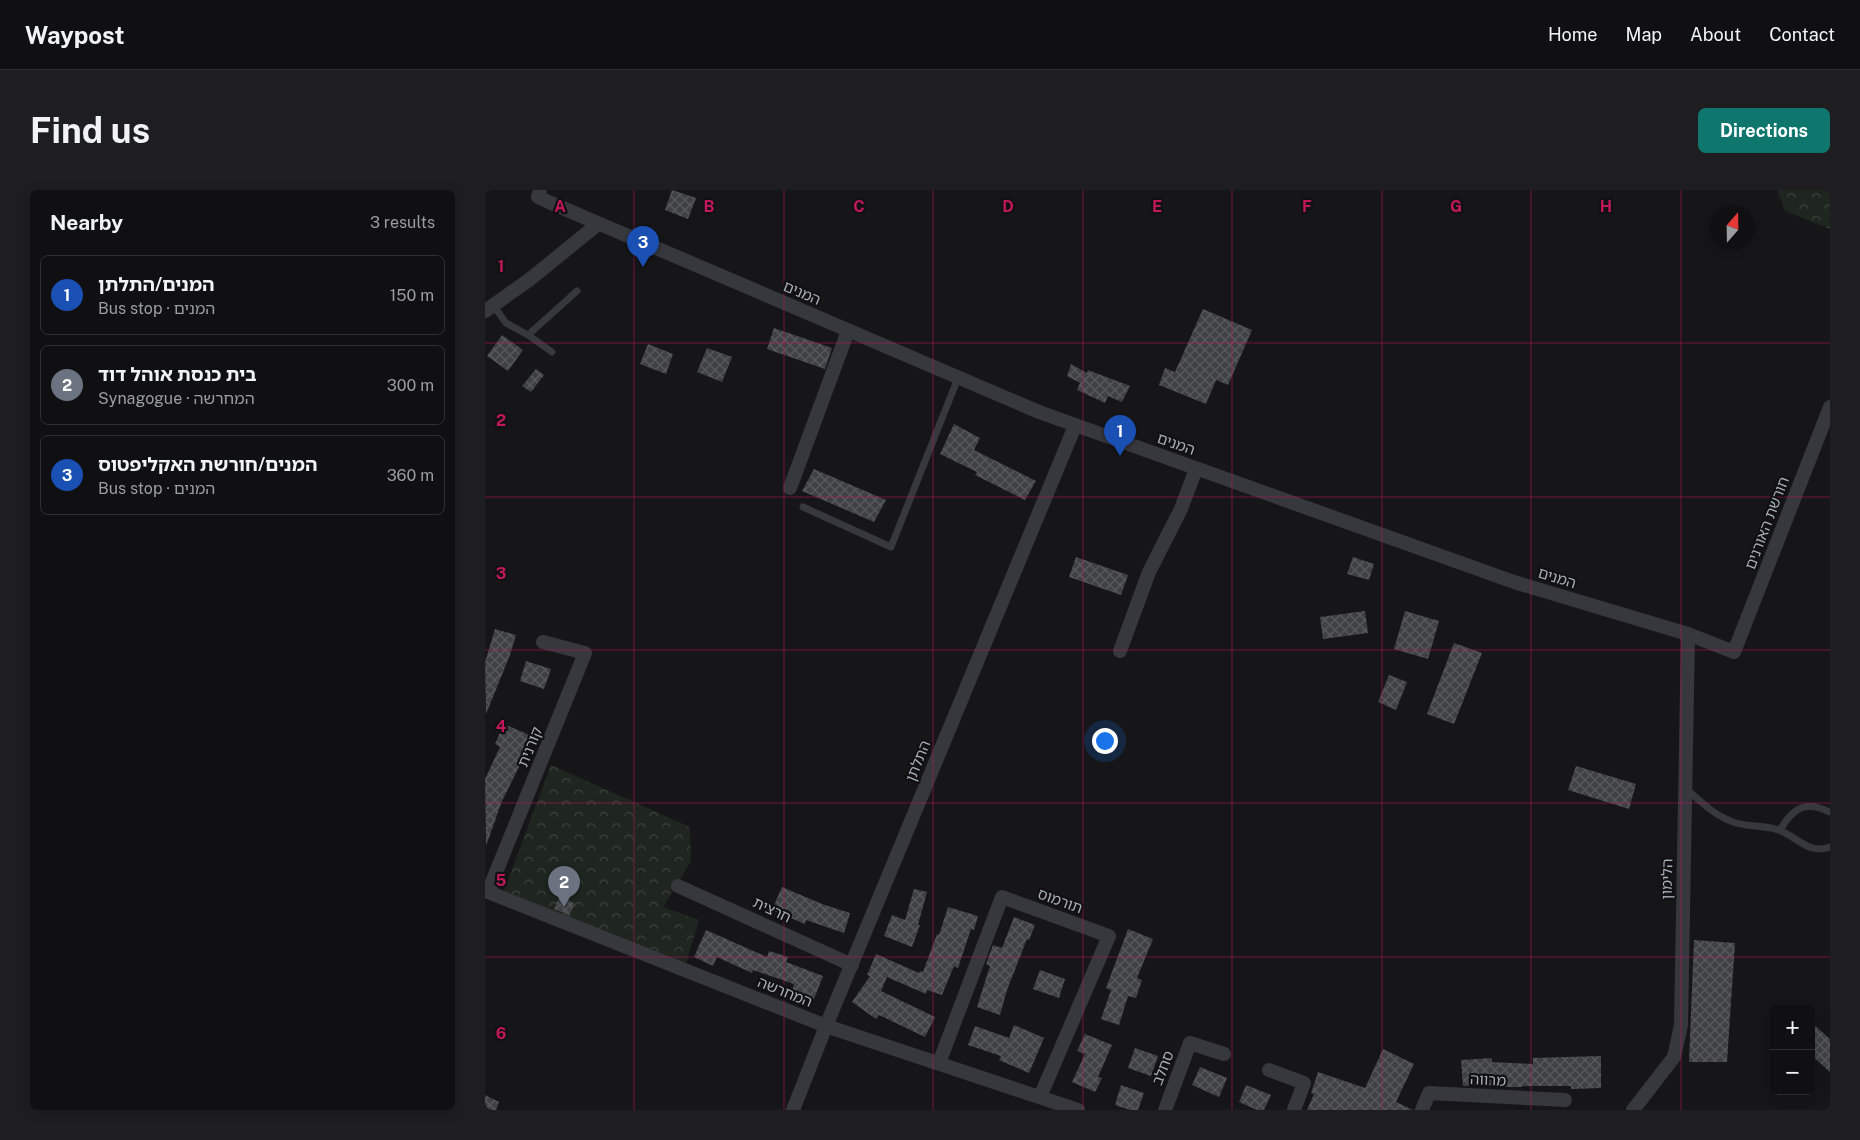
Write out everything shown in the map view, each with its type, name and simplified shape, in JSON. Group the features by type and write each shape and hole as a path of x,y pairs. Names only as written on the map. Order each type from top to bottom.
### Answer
{"street":[{"name":"המנים","path":"539,194 598,224 1075,426 1514,582 1688,634 1734,652"},
{"path":"489,308 529,280 598,224"},
{"path":"790,488 848,330"},
{"name":"חורשת האורנים","path":"1734,652 1830,407"},
{"name":"התלתן","path":"793,1110 826,1026 1075,426"},
{"path":"1120,651 1149,572 1181,509 1197,468"},
{"name":"הלימון","path":"1633,1110 1674,1057 1681,1025 1688,634"},
{"name":"קורנית","path":"487,891 585,654 543,642"},
{"name":"חרצית","path":"678,886 852,965"},
{"name":"המחרשה","path":"487,891 826,1026 1078,1110"},
{"name":"תורמוס","path":"939,1063 1002,897 1109,936 1040,1097"},
{"name":"סחלב","path":"1165,1110 1190,1043 1224,1054"},
{"path":"1269,1070 1304,1082 1294,1110"},
{"name":"מרווה","path":"1422,1110 1429,1093 1565,1100"}],"lane":[{"path":"529,335 577,291"},
{"path":"489,308 506,323 529,335 552,352"},
{"path":"803,507 891,547 958,378"},
{"path":"1685,788 1719,816 1735,822 1780,830 1807,847 1824,850 1830,847"},
{"path":"1780,830 1787,819 1799,808 1809,806 1830,812"}],"green space":[{"path":"1777,190 1830,190 1830,229 1785,211"},
{"path":"551,765 690,827 691,861 663,907 699,920 686,963 599,931 504,891"}],"building":[{"path":"672,190 696,198 688,219 665,210"},
{"path":"1203,309 1252,330 1228,385 1216,380 1206,404 1159,385 1165,368 1175,372"},
{"path":"774,328 832,348 825,369 767,349"},
{"path":"502,335 523,350 508,371 487,356"},
{"path":"648,344 673,354 666,374 640,364"},
{"path":"707,348 732,357 722,382 697,372"},
{"path":"1071,364 1087,373 1088,370 1130,386 1122,402 1108,396 1105,403 1077,390 1080,383 1067,376"},
{"path":"536,369 544,375 531,392 522,386"},
{"path":"954,424 980,438 974,450 1036,481 1025,500 975,475 977,472 940,454"},
{"path":"814,469 886,500 874,522 802,491"},
{"path":"1076,557 1128,575 1121,595 1069,577"},
{"path":"1353,557 1374,564 1369,580 1347,574"},
{"path":"1365,611 1368,633 1323,639 1320,617"},
{"path":"1405,611 1439,621 1428,659 1394,649"},
{"path":"495,629 516,635 486,714 485,662"},
{"path":"1454,643 1482,653 1454,724 1427,714"},
{"path":"526,661 551,669 544,689 520,681"},
{"path":"1389,675 1407,682 1396,710 1378,702"},
{"path":"504,724 534,737 502,801 486,846 485,779 500,747 495,744"},
{"path":"1576,766 1636,784 1629,809 1568,790"},
{"path":"782,887 822,904 850,913 844,933 806,920 805,924 772,910"},
{"path":"914,889 927,892 918,925 920,925 912,947 884,936 892,915 905,920"},
{"path":"560,895 575,904 569,915 554,909"},
{"path":"948,907 978,916 974,930 971,929 958,968 954,966 942,995 927,990 926,994 887,977 881,991 935,1017 925,1037 879,1015 876,1019 852,1002 870,976 867,975 876,954 919,973 920,971 923,972 937,934 939,935"},
{"path":"1014,917 1035,925 1029,940 1027,939 1007,990 1000,1015 977,1007 990,966 986,964 993,945 1002,948"},
{"path":"1128,929 1153,939 1137,978 1142,980 1136,998 1128,996 1119,1025 1101,1019 1111,990 1106,988"},
{"path":"706,930 767,957 769,951 788,957 786,962 823,976 814,999 792,991 794,984 753,970 752,973 717,957 713,966 694,957"},
{"path":"1694,940 1735,943 1727,1062 1689,1062"},
{"path":"1040,970 1065,979 1059,998 1033,989"},
{"path":"1014,1025 1044,1038 1029,1073 999,1060 1001,1056 968,1045 975,1026 1009,1038"},
{"path":"1815,1026 1830,1039 1830,1072 1815,1059"},
{"path":"1085,1034 1112,1045 1098,1077 1102,1078 1095,1092 1072,1082 1085,1054 1077,1051"},
{"path":"1135,1048 1158,1056 1151,1076 1128,1068"},
{"path":"1383,1049 1414,1064 1396,1102 1413,1110 1307,1110 1314,1094 1311,1093 1318,1072 1365,1088"},
{"path":"1601,1056 1601,1088 1571,1089 1571,1086 1502,1087 1502,1085 1463,1086 1461,1060 1492,1058 1492,1062 1533,1064 1533,1058"},
{"path":"1200,1067 1227,1078 1219,1097 1192,1085"},
{"path":"1121,1085 1144,1093 1138,1110 1130,1110 1115,1105"},
{"path":"1246,1085 1271,1095 1264,1110 1257,1110 1239,1102"},
{"path":"485,1095 499,1102 496,1110 485,1110"}],"place":[{"name":"המנים/חורשת האקליפטוס","path":"643,267"},
{"name":"המנים/התלתן","path":"1120,456"},
{"name":"בית כנסת אוהל דוד","path":"564,907"}]}
